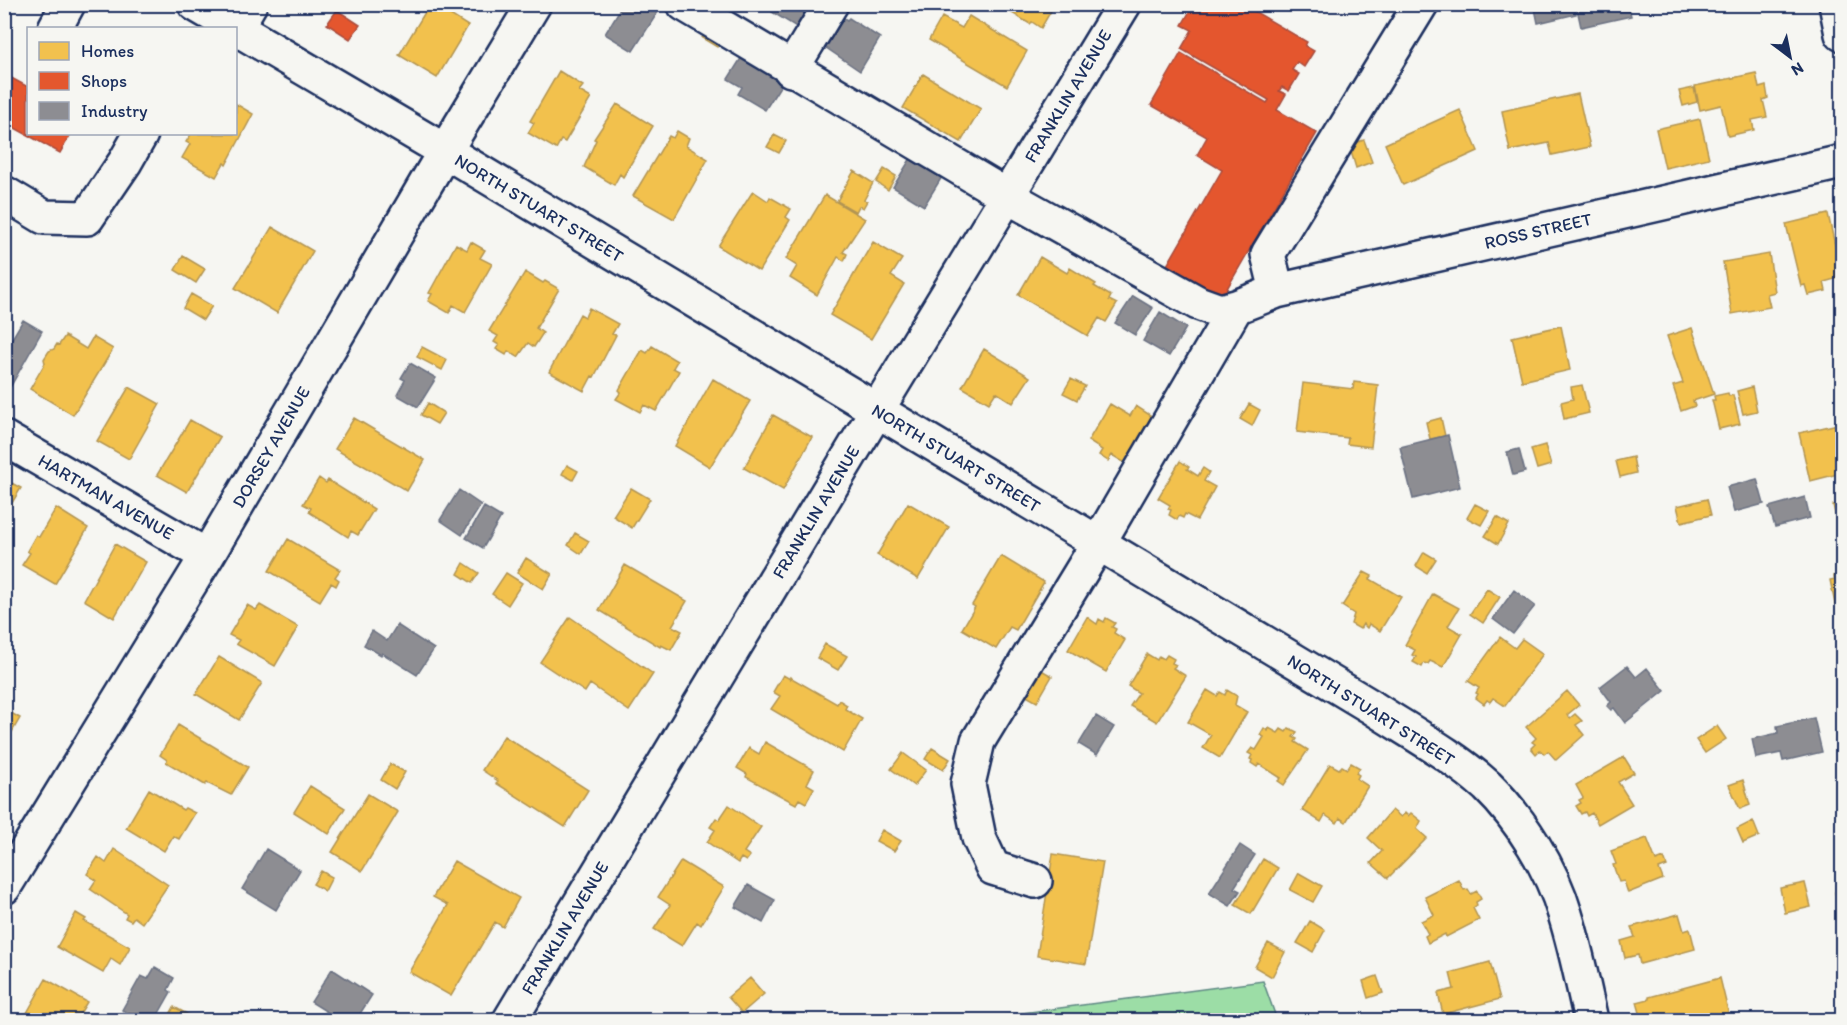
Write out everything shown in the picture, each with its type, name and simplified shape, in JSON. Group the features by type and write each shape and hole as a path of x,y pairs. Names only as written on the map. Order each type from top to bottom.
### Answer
{"street":[{"path":"56,27 68,4"},
{"path":"237,27 250,4"},
{"name":"DORSEY AVENUE","path":"4,887 207,556 534,4"},
{"path":"684,4 1007,196 1198,303 1220,311 1236,307"},
{"path":"792,70 831,4"},
{"name":"FRANKLIN AVENUE","path":"510,1020 1124,4"},
{"path":"1277,291 1268,254 1421,4"},
{"path":"1836,4 1842,34"},
{"name":"NORTH STUART STREET","path":"200,6 234,27"},
{"name":"NORTH STUART STREET","path":"237,29 1370,706 1455,762 1485,784 1507,807 1546,868 1565,912 1591,1020"},
{"path":"4,193 44,217 87,218 140,135"},
{"name":"ROSS STREET","path":"1236,307 1277,291 1842,162"},
{"path":"1035,881 993,868 979,838 968,784 978,741 1098,544 1236,307"},
{"name":"HARTMAN AVENUE","path":"4,438 207,556"}],"green space":[{"path":"1263,981 1277,1020 970,1020"}],"building: Homes":[{"path":"430,4 446,4 444,11 468,26 437,78 399,55"},
{"path":"997,4 1055,4 1041,28"},
{"path":"969,16 1027,51 1007,86 929,40 942,17 962,28"},
{"path":"709,27 723,36 717,47 702,38"},
{"path":"559,71 583,86 579,91 591,98 565,142 561,140 556,149 528,133 534,123 530,121"},
{"path":"1756,73 1759,88 1766,86 1768,98 1763,100 1767,117 1752,120 1754,130 1728,136 1721,105 1700,110 1695,86"},
{"path":"923,74 981,109 961,142 903,108"},
{"path":"1694,88 1697,102 1683,106 1679,91"},
{"path":"1578,94 1590,147 1552,155 1549,143 1510,151 1502,111"},
{"path":"617,104 653,126 623,177 620,174 614,185 584,167 596,140 594,139"},
{"path":"237,105 253,114 226,165 224,163 216,177 182,158 190,144 186,142 190,135 237,135"},
{"path":"1460,110 1478,151 1403,185 1385,144"},
{"path":"1700,119 1709,158 1665,168 1656,129"},
{"path":"677,131 689,138 686,146 708,159 674,219 633,196 669,136 673,138"},
{"path":"774,135 786,141 779,153 767,147"},
{"path":"1364,140 1372,162 1356,168 1349,145"},
{"path":"884,169 896,176 888,190 876,182"},
{"path":"854,171 873,183 864,200 867,201 863,208 859,206 856,212 837,201"},
{"path":"753,191 768,201 770,197 791,209 786,217 790,220 759,271 718,246"},
{"path":"825,195 865,219 843,252 847,254 844,261 838,257 817,295 790,278 797,266 786,259"},
{"path":"1828,214 1842,277 1824,282 1826,291 1808,295 1805,285 1801,286 1786,224"},
{"path":"272,227 313,251 277,313 235,288"},
{"path":"471,242 485,250 480,258 492,264 465,312 453,305 449,313 428,301 432,294 429,293 456,244 467,250"},
{"path":"873,242 902,259 891,276 904,284 871,339 830,315"},
{"path":"1769,254 1775,292 1767,294 1770,307 1732,314 1723,262"},
{"path":"183,256 205,269 196,283 175,270"},
{"path":"1040,257 1067,273 1070,268 1111,296 1109,300 1117,304 1106,322 1099,318 1088,336 1018,295"},
{"path":"525,272 559,289 536,328 543,333 534,347 528,343 518,357 508,351 506,355 496,349 499,345 494,342 498,336 489,331"},
{"path":"191,294 212,306 203,320 183,308"},
{"path":"589,308 618,324 612,334 616,335 584,391 549,372 580,314 585,317"},
{"path":"1561,326 1570,370 1522,381 1512,337"},
{"path":"1692,328 1714,394 1693,401 1695,406 1681,411 1673,386 1683,383 1667,336"},
{"path":"65,336 86,349 93,337 113,349 73,415 30,389 49,351 57,344 59,345"},
{"path":"652,346 677,361 673,368 679,371 656,411 644,405 640,412 616,399 642,350 647,353"},
{"path":"422,347 447,360 442,370 417,357"},
{"path":"984,349 1030,377 1013,403 996,392 989,403 962,387"},
{"path":"713,379 750,401 710,467 675,446"},
{"path":"1071,379 1085,386 1077,400 1063,393"},
{"path":"1354,382 1378,385 1371,447 1347,444 1348,438 1297,432 1303,383 1353,389"},
{"path":"1582,385 1589,413 1564,419 1561,402 1573,399 1571,387"},
{"path":"129,387 160,404 129,459 97,441"},
{"path":"1752,387 1757,411 1743,414 1737,391"},
{"path":"1728,393 1729,396 1733,395 1740,424 1719,429 1712,400 1715,400 1714,396"},
{"path":"428,403 444,413 437,424 421,415"},
{"path":"1110,404 1130,416 1136,406 1153,417 1125,463 1112,455 1108,461 1099,455 1102,450 1088,441"},
{"path":"1249,404 1260,410 1252,426 1240,419"},
{"path":"773,415 812,437 783,490 744,468"},
{"path":"354,418 425,460 407,491 335,449"},
{"path":"1441,418 1445,436 1430,439 1426,422"},
{"path":"190,420 220,437 187,492 157,475"},
{"path":"1842,423 1842,473 1810,481 1799,433"},
{"path":"1545,445 1551,465 1537,469 1531,449"},
{"path":"1633,457 1636,473 1620,477 1616,461"},
{"path":"1180,461 1198,476 1203,468 1209,472 1204,481 1215,487 1197,520 1185,514 1183,518 1179,516 1177,520 1169,515 1170,505 1158,498"},
{"path":"567,465 578,471 573,480 562,474"},
{"path":"319,478 326,483 328,480 374,509 358,535 351,531 348,537 309,512 311,508 303,504"},
{"path":"4,479 21,488 4,516"},
{"path":"631,488 650,499 632,528 613,516"},
{"path":"1707,499 1711,515 1681,522 1677,506"},
{"path":"908,503 949,527 918,579 877,555"},
{"path":"1842,503 1842,543 1833,505"},
{"path":"1475,504 1489,511 1481,525 1467,518"},
{"path":"56,508 88,528 55,584 22,565 30,553 27,551 36,535 39,537"},
{"path":"1497,517 1509,524 1498,544 1485,536"},
{"path":"575,533 589,541 581,554 568,545"},
{"path":"288,539 340,570 335,577 339,580 336,586 331,583 320,601 269,571"},
{"path":"115,544 146,562 114,618 84,600"},
{"path":"1424,552 1436,559 1427,573 1416,566"},
{"path":"1001,556 1044,582 1016,630 1010,627 996,649 962,629 975,607 972,605"},
{"path":"526,558 552,574 543,589 517,573"},
{"path":"464,563 479,573 472,583 458,574"},
{"path":"625,565 687,601 672,626 682,631 671,650 661,645 660,647 599,610"},
{"path":"1364,572 1372,576 1370,579 1401,597 1380,631 1369,624 1367,628 1363,624 1360,629 1351,624 1354,614 1342,606"},
{"path":"506,573 522,583 508,605 492,594"},
{"path":"1842,574 1842,614 1840,602 1835,604 1830,580"},
{"path":"1487,589 1500,597 1483,623 1470,614"},
{"path":"1433,594 1459,608 1448,626 1462,634 1443,667 1430,661 1428,664 1424,663 1422,667 1413,662 1416,657 1412,655 1415,650 1405,645"},
{"path":"247,605 256,610 260,605 298,627 275,666 236,644 239,640 229,635"},
{"path":"570,617 653,674 629,711 590,684 585,692 540,662"},
{"path":"1087,617 1097,624 1099,619 1104,622 1106,618 1115,623 1112,627 1116,629 1114,633 1125,640 1106,672 1068,650"},
{"path":"1500,637 1515,648 1522,639 1543,654 1505,706 1493,698 1484,704 1476,698 1479,688 1468,681"},
{"path":"825,644 847,656 838,670 817,658"},
{"path":"1147,654 1157,660 1159,656 1164,659 1167,655 1174,659 1172,663 1176,665 1173,668 1186,676 1157,722 1130,706 1139,693 1128,686"},
{"path":"219,657 262,683 239,720 196,694"},
{"path":"1036,667 1052,676 1037,702 1021,693"},
{"path":"783,675 837,704 839,700 847,705 845,709 862,719 843,752 771,709 780,696 773,692"},
{"path":"1207,690 1217,696 1220,692 1225,695 1227,690 1237,696 1235,705 1247,712 1220,758 1203,748 1211,735 1188,722"},
{"path":"1567,691 1579,705 1567,715 1570,718 1575,714 1582,721 1576,725 1584,735 1556,760 1548,751 1544,754 1540,750 1536,754 1531,748 1536,738 1526,727"},
{"path":"4,709 20,718 4,746"},
{"path":"178,725 248,767 231,795 207,783 205,785 166,762 167,760 160,755"},
{"path":"1717,726 1726,739 1705,753 1696,740"},
{"path":"1264,728 1278,733 1281,729 1286,732 1289,728 1297,732 1293,737 1297,739 1295,742 1308,750 1284,785 1278,781 1281,778 1259,764 1257,767 1251,763 1252,755 1248,753 1252,748 1256,750 1264,737 1260,735"},
{"path":"504,736 588,790 565,827 496,783 498,781 482,770"},
{"path":"765,742 814,770 807,784 814,788 806,803 799,799 796,804 746,777 747,774 737,768 749,748 759,754"},
{"path":"932,748 950,759 943,770 925,759"},
{"path":"903,753 926,770 914,786 891,769"},
{"path":"1624,757 1634,773 1618,782 1632,804 1598,824 1592,813 1587,816 1585,812 1581,814 1576,806 1583,798 1576,785"},
{"path":"1351,763 1360,768 1356,773 1359,775 1357,779 1368,786 1346,822 1340,818 1337,823 1325,815 1321,822 1302,810 1330,764 1339,769 1342,766 1347,769"},
{"path":"390,764 405,772 395,789 381,780"},
{"path":"1743,780 1750,805 1740,809 1729,785"},
{"path":"310,786 345,808 329,834 294,812"},
{"path":"149,789 183,810 185,808 195,813 179,839 173,836 164,851 126,828"},
{"path":"368,794 398,812 362,871 332,852"},
{"path":"729,805 761,827 744,852 750,856 746,861 741,858 738,863 707,842 715,830 710,827 716,818 719,820"},
{"path":"1392,810 1401,817 1405,813 1408,816 1411,813 1421,821 1417,829 1427,838 1388,878 1371,863 1382,851 1368,838"},
{"path":"1753,821 1759,836 1743,843 1737,829"},
{"path":"882,830 901,841 894,851 876,841"},
{"path":"1647,838 1656,861 1664,858 1667,866 1659,869 1663,879 1628,893 1624,881 1619,882 1611,851"},
{"path":"114,849 168,885 142,923 134,917 131,921 125,918 127,914 90,889 96,880 87,874 98,857 106,863"},
{"path":"1053,854 1103,862 1086,964 1037,956"},
{"path":"1263,859 1278,868 1251,914 1235,905"},
{"path":"454,861 519,898 503,927 495,922 451,996 409,972 448,905 433,897"},
{"path":"681,861 724,887 701,925 697,922 682,946 654,929 670,905 658,897"},
{"path":"321,871 332,877 325,891 313,884"},
{"path":"1299,873 1322,886 1313,902 1290,890"},
{"path":"1459,880 1464,890 1468,889 1471,894 1477,891 1481,899 1473,908 1479,920 1446,937 1445,934 1428,943 1425,936 1428,934 1421,921 1434,915 1425,897"},
{"path":"1805,883 1811,907 1785,913 1780,888"},
{"path":"1842,890 1842,906 1838,907 1835,892"},
{"path":"76,913 86,919 84,921 130,947 120,965 111,959 103,973 57,947"},
{"path":"1679,914 1684,931 1690,929 1695,949 1640,964 1638,955 1625,958 1621,941 1635,937 1631,927"},
{"path":"1310,921 1325,930 1313,952 1297,943"},
{"path":"1268,943 1285,952 1272,977 1255,967"},
{"path":"1490,962 1500,999 1443,1014 1438,993 1454,989 1450,973"},
{"path":"1377,976 1383,993 1368,998 1363,981"},
{"path":"750,978 764,994 742,1013 728,997"},
{"path":"1720,978 1729,1015 1708,1020 1642,1020 1637,1002"},
{"path":"46,979 87,1002 76,1020 23,1020"},
{"path":"174,1007 198,1020 167,1020"}],"building: Shops":[{"path":"1194,4 1242,4 1307,42 1305,46 1314,51 1304,67 1297,62 1292,70 1299,74 1289,91 1282,87 1279,91 1286,94 1277,110 1317,133 1221,299 1166,267 1222,170 1197,155 1207,137 1151,105 1181,53 1267,103 1269,100 1181,49 1192,30 1182,25"},
{"path":"337,10 360,25 350,39 327,24"},
{"path":"4,74 27,86 27,135 4,122"},
{"path":"27,135 70,135 60,153"}],"building: Industry":[{"path":"623,4 646,4 658,12 633,51 605,34"},
{"path":"777,4 819,4 803,31 772,12"},
{"path":"1534,4 1573,4 1576,14 1538,23"},
{"path":"1576,4 1628,4 1631,16 1581,27"},
{"path":"837,14 847,20 849,18 880,38 860,71 819,43"},
{"path":"745,52 786,77 765,110 738,94 742,87 728,79"},
{"path":"914,153 945,172 924,206 893,187"},
{"path":"1133,296 1153,308 1135,335 1115,323"},
{"path":"1160,312 1186,328 1169,356 1143,341"},
{"path":"23,320 42,331 8,391 4,389 4,352"},
{"path":"410,363 436,378 418,407 397,395 405,380 401,378"},
{"path":"1448,435 1460,487 1413,499 1400,447"},
{"path":"1519,449 1525,472 1513,475 1507,452"},
{"path":"1757,479 1764,504 1734,512 1727,487"},
{"path":"459,490 481,505 462,535 440,520"},
{"path":"1805,497 1810,518 1775,527 1769,507"},
{"path":"484,507 501,517 483,548 466,538"},
{"path":"1514,590 1535,606 1513,634 1493,619"},
{"path":"397,625 434,649 417,675 382,653 381,655 364,645 372,631 387,641"},
{"path":"1627,666 1636,677 1647,668 1665,691 1625,723 1614,708 1611,710 1607,706 1611,702 1600,687"},
{"path":"1096,716 1114,727 1097,755 1079,744"},
{"path":"1814,718 1822,752 1783,761 1781,753 1756,758 1752,739 1778,733 1777,726"},
{"path":"1240,845 1255,855 1234,888 1240,891 1230,906 1209,893"},
{"path":"266,849 300,870 276,910 242,889"},
{"path":"748,885 775,900 763,923 735,907"},
{"path":"155,967 174,978 168,990 171,992 155,1020 142,1020 122,1010 141,976 148,979"},
{"path":"332,969 372,995 356,1020 340,1020 311,1002"}]}
